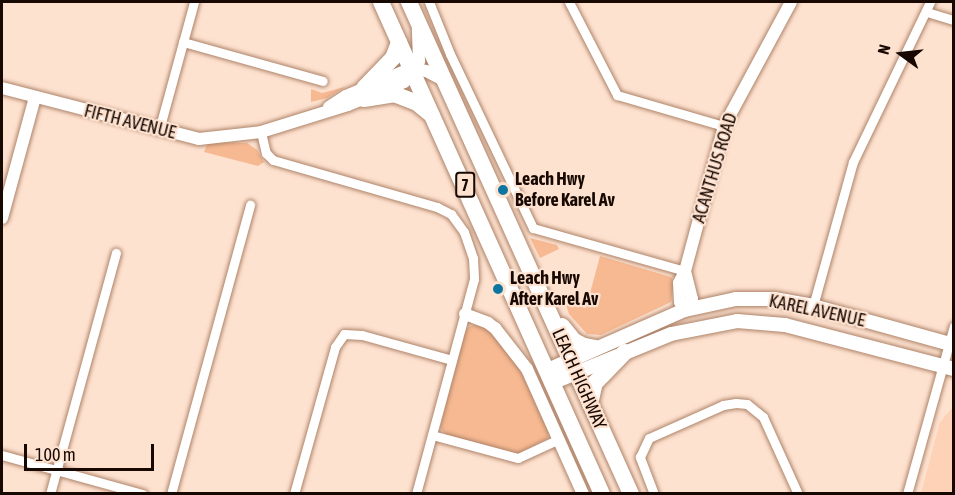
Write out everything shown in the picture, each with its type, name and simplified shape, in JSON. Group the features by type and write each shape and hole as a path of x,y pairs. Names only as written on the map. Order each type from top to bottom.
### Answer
{"highway":[{"name":"LEACH HIGHWAY","path":"381,2 551,376 602,494"},
{"name":"LEACH HIGHWAY","path":"409,2 631,494"},
{"path":"364,93 393,58 399,42"},
{"path":"364,93 394,94 417,103 433,116"},
{"path":"549,311 574,341 595,348"},
{"path":"590,404 595,383 625,352"}],"main road":[{"name":"KAREL AVENUE","path":"573,366 595,348 685,310 708,303 746,298 774,299 813,306 951,344"},
{"path":"671,334 685,310 692,318 709,324"},
{"name":"KAREL AVENUE","path":"551,376 573,366 625,352 671,334 709,324 737,321 785,325 948,368"}],"street":[{"path":"159,130 194,2"},
{"path":"429,2 450,54 533,228 686,271"},
{"path":"569,2 617,95 724,126"},
{"path":"813,306 853,162 930,2"},
{"name":"ACANTHUS ROAD","path":"685,310 692,299 686,271 724,126 788,3"},
{"path":"927,12 954,20"},
{"path":"411,68 419,61 418,22"},
{"path":"183,42 323,81"},
{"path":"411,68 426,71 444,80"},
{"name":"FIFTH AVENUE","path":"2,88 199,139 261,132 324,112 346,96 364,93 411,68"},
{"path":"2,218 34,97"},
{"path":"261,132 266,153 273,160 437,207 458,221 473,258 474,279 416,494"},
{"path":"171,494 250,205"},
{"path":"50,494 116,253"},
{"path":"465,314 489,323 495,328 527,369 583,494"},
{"path":"907,494 948,368 954,326"},
{"path":"294,494 335,347 344,334 362,335 452,360"},
{"path":"654,494 640,458 649,438 723,405 736,403 747,404 763,417 798,494"},
{"path":"432,435 518,458 559,439"},
{"path":"2,455 143,494"}],"shaded area":[{"path":"345,87 327,98 311,102 311,89 322,93"},
{"path":"208,142 247,143 257,150 264,162 258,166 204,152"},
{"path":"530,238 557,245 559,249 540,258"},
{"path":"600,256 671,277 674,283 671,302 601,335 587,334 569,314 565,302 586,308"},
{"path":"473,325 487,327 523,372 549,433 547,439 517,454 447,435 440,428 463,335 467,328"},
{"path":"953,407 953,493 921,493 940,422"}],"place":[{"name":"Leach Hwy Before Karel Av","path":"503,190"},
{"name":"Leach Hwy After Karel Av","path":"498,289"}]}
